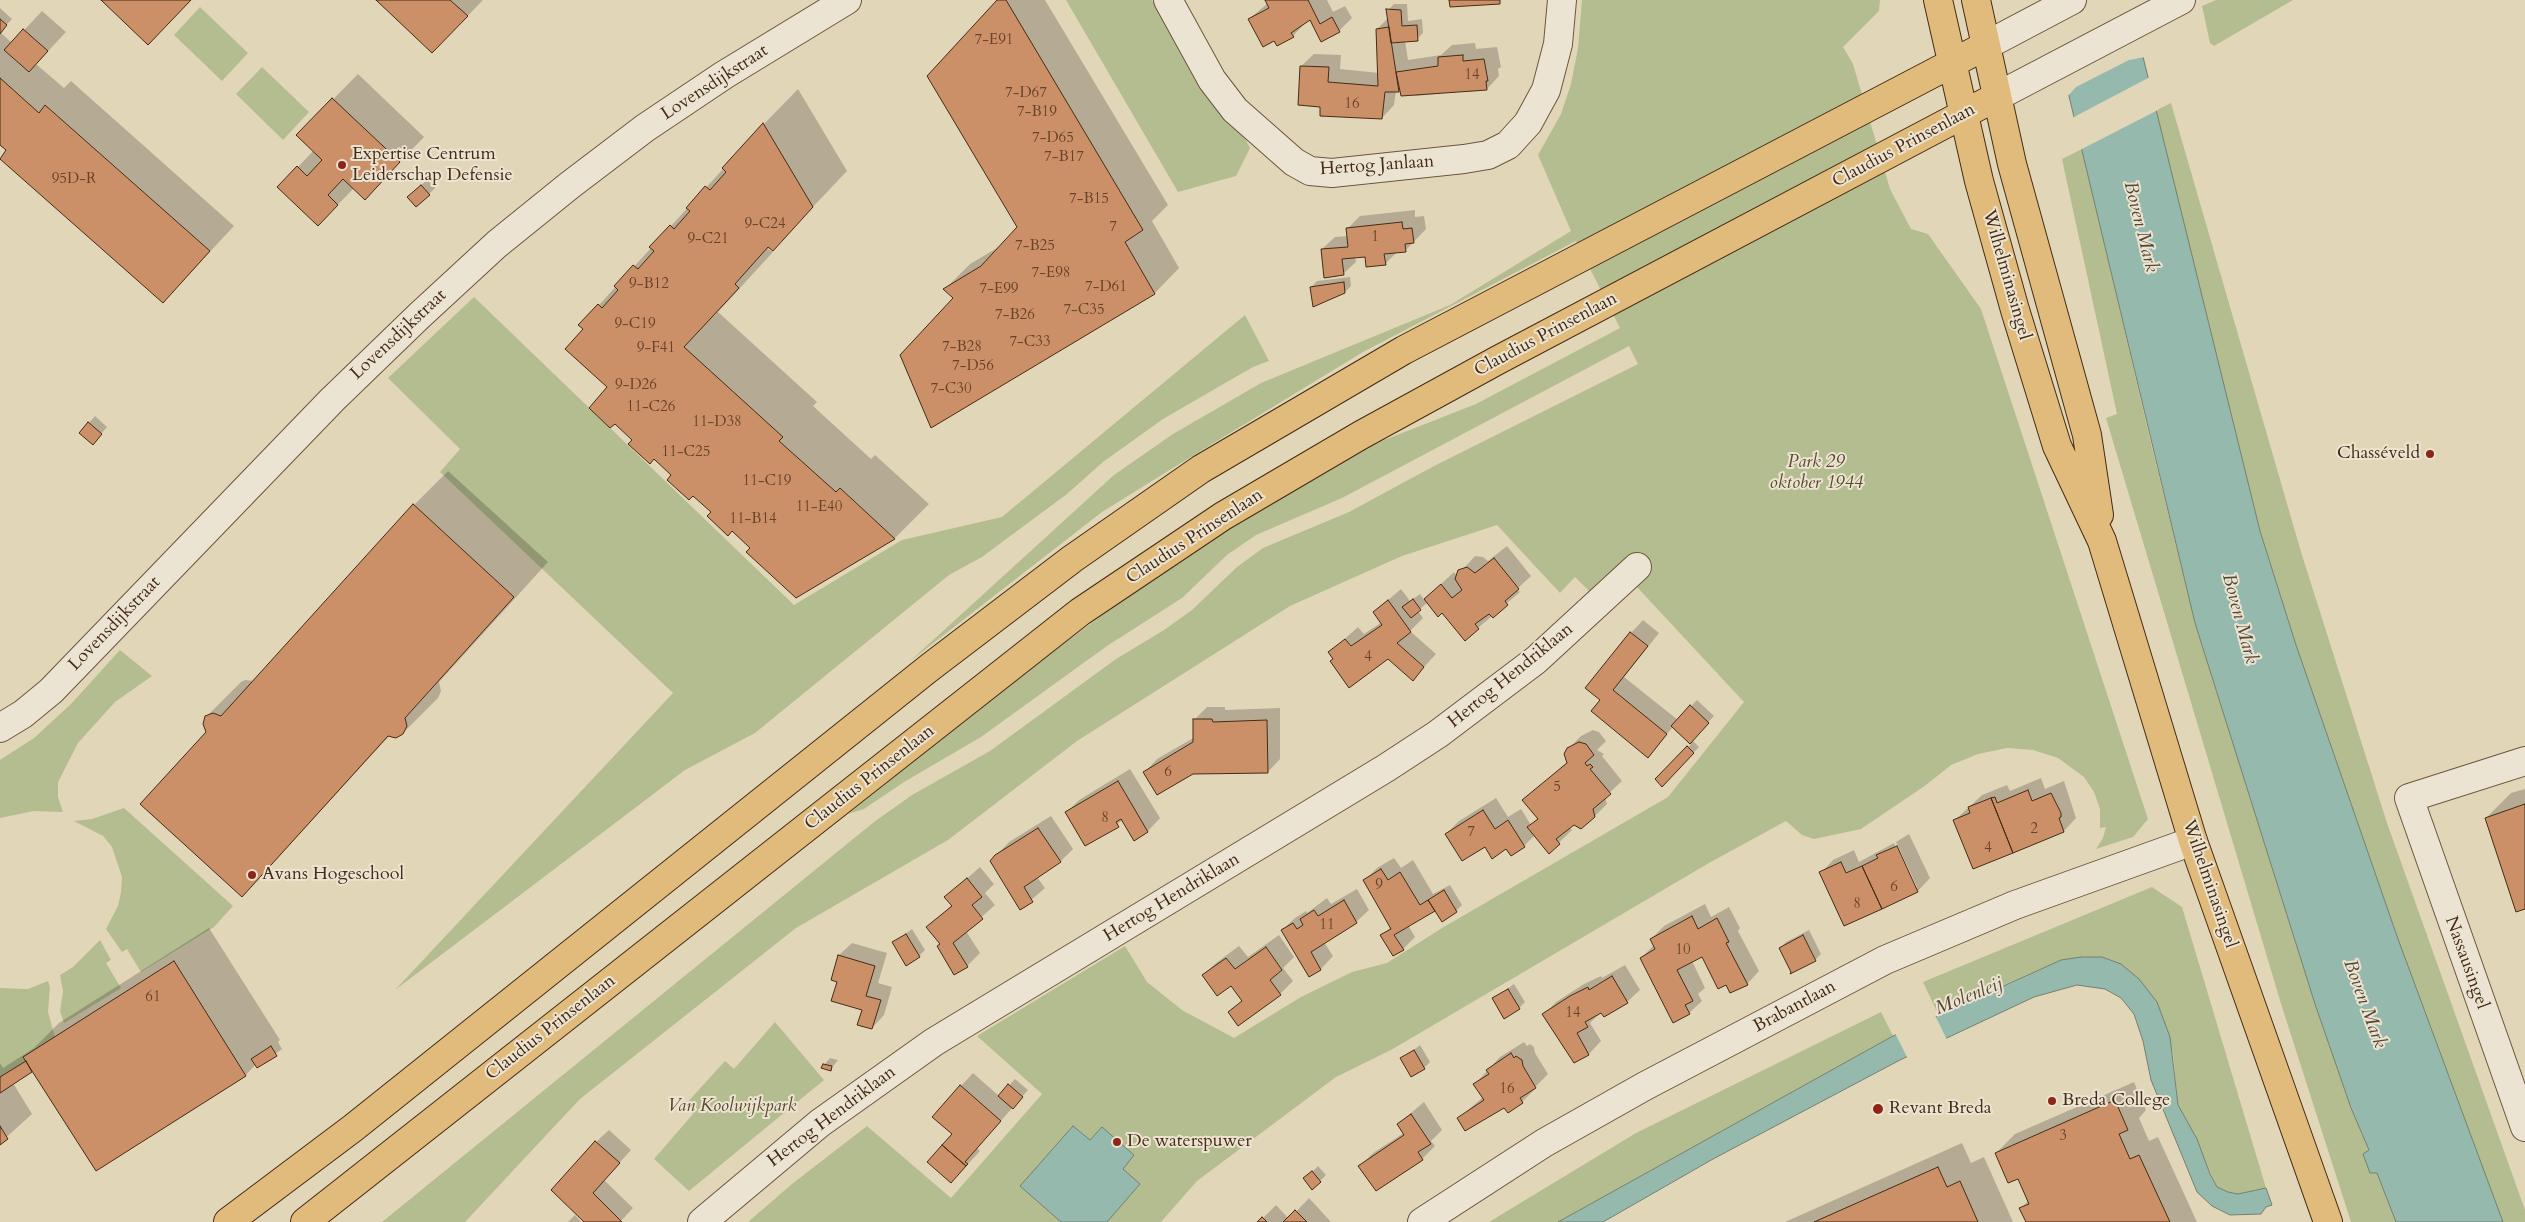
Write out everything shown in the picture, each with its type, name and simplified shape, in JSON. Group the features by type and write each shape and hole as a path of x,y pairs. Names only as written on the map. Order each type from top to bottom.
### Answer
{"main road":[{"name":"Wilhelminasingel","path":"1938,0 1979,181 2015,310 2057,446 2102,541 2193,841 2328,1222"},
{"name":"Wilhelminasingel","path":"1976,0 1996,97 2087,435 2102,541"},
{"path":"228,1222 352,1128 944,657 1072,559 1201,469 1404,350 1985,46"},
{"name":"Claudius Prinsenlaan","path":"305,1222 1080,612 1223,516 1360,435 1498,360 1996,97"}],"street":[{"name":"Lovensdijkstraat","path":"0,728 23,714 57,684 332,400 497,244 562,191 646,128 724,75 847,0"},
{"name":"Hertog Janlaan","path":"1168,0 1212,80 1235,110 1294,162 1310,171 1332,173 1464,159 1488,154 1508,145 1528,123 1549,82 1559,39 1562,0"},
{"path":"1985,46 2072,0"},
{"name":"Claudius Prinsenlaan","path":"1996,97 2181,0"},
{"name":"Hertog Hendriklaan","path":"702,1222 747,1182 820,1123 934,1042 1386,768 1438,734 1536,660 1637,567"},
{"name":"Nassausingel","path":"2525,761 2409,798 2525,1127"},
{"name":"Brabantlaan","path":"1422,1222 1544,1143 1645,1086 1886,960 2015,905 2193,841"}],"green space":[{"path":"1066,0 1152,0 1201,89 1240,129 1250,148 1236,176 1178,192"},
{"name":"Park 29 oktober 1944","path":"1582,0 1880,0 1879,11 1843,47 1853,64 1890,189 1911,229 1928,234 1981,309 2148,819 2133,837 2096,849 2103,838 2106,827 2100,828 2100,809 2094,792 2084,777 2058,758 2033,750 2007,748 1978,754 1951,765 1926,785 1861,829 1814,839 1802,835 1786,821 1709,863 1391,1050 1336,1077 1197,1181 1161,1222 748,1222 792,1184 867,1126 951,1198 1042,1094 977,1036 1125,946 1147,982 1182,1010 1234,1038 1301,997 1352,972 1387,963 1442,928 1668,797 1744,702 1622,571 1595,597 1575,577 1560,593 1497,525 1402,556 1290,606 1077,741 948,840 796,928 580,1099 465,1222 382,1222 874,822 912,795 990,751 1116,659 1164,630 1192,610 1237,567 1263,548 1349,512 1434,466 1638,364 1629,346 1342,498 1256,535 1227,555 1182,598 1107,646 981,737 904,782 864,809 848,814 1035,665 1154,577 1237,520 1346,455 1476,404 1620,328 1576,241 1363,352 1102,512 909,662 1114,475 1173,434 1261,383 1450,305 1571,231 1538,155 1561,114 1571,84 1578,48"},
{"path":"2216,0 2293,0 2214,46 2210,43 2202,6"},
{"path":"200,7 248,53 222,81 174,35"},
{"path":"262,67 309,112 283,140 236,94"},
{"path":"2171,103 2301,552 2387,823 2525,1210 2525,1222 2503,1222 2398,939 2296,645 2260,531 2155,111"},
{"path":"2082,149 2195,623 2315,1004 2351,1108 2369,1150 2364,1155 2370,1172 2377,1173 2396,1222 2351,1222 2282,1007 2106,418 2117,414 2062,159"},
{"path":"474,297 794,605 902,540 1002,517 1245,315 1269,361 1253,367 1163,419 1103,462 1067,494 982,557 949,575 755,733 685,770 395,990 673,693 440,472 460,449 388,378"},
{"path":"120,650 152,676 115,702 78,743 58,782 58,797 63,812 34,811 0,818 0,760 34,738 71,704"},
{"path":"124,808 233,906 214,927 141,972 127,949 122,952 106,929 118,906 121,892 122,877 112,847 103,836 74,821 92,819"},
{"path":"2152,887 2182,907 2266,1188 2238,1194 2217,1187 2178,1105 2173,1054 2157,1002 2061,960 1938,1014 1923,982"},
{"path":"100,940 111,960 106,963 121,988 64,1023 60,1011 63,991 60,975 73,967"},
{"path":"48,981 50,987 48,1012 55,1037 26,1061 0,1077 0,988 28,989"},
{"path":"1881,1012 1893,1036 1558,1222 1489,1222 1636,1133"},
{"name":"Van Koolwijkpark","path":"775,1022 824,1080 689,1191 654,1159 693,1114 684,1106 725,1061 734,1069"}],"water":[{"name":"Boven Mark","path":"2046,0 2129,0 2260,531 2296,645 2398,939 2503,1222 2396,1222 2377,1173 2370,1173 2363,1154 2369,1150 2351,1108 2315,1004 2195,623"},
{"path":"2081,957 2102,957 2121,964 2139,979 2157,1002 2170,1037 2178,1105 2197,1139 2210,1174 2217,1187 2228,1192 2238,1194 2266,1188 2272,1205 2266,1207 2261,1214 2230,1215 2212,1206 2197,1192 2151,1080 2143,1041 2134,1014 2121,998 2105,989 2077,985 2034,997 1900,1060 1713,1159 1603,1222 1558,1222 1893,1036 2061,960"},
{"path":"1073,1126 1090,1140 1102,1127 1134,1155 1123,1169 1140,1184 1107,1222 1061,1222 1020,1186"}],"pier":[{"path":"2044,0 2131,0 2145,57 2129,60 2076,87 2067,97"},
{"path":"2150,77 2158,110 2080,150 2072,118"},
{"path":"1934,1013 1947,1040 1908,1059 1895,1033"}],"building":[{"path":"101,0 191,0 148,45"},
{"path":"376,0 450,0 468,16 432,53"},
{"path":"997,0 1006,0 1143,230 1125,242 1155,294 931,428 900,355 953,298 943,289 981,266 1017,227 927,76"},
{"path":"1265,0 1308,0 1320,24 1332,17 1340,32 1321,42 1310,20 1291,33 1294,37 1277,46 1274,41 1263,47 1248,19 1269,8"},
{"path":"1449,0 1500,0 1500,4 1450,7"},
{"path":"1386,9 1401,10 1402,26 1417,25 1418,41 1391,43"},
{"path":"0,19 7,25 0,34"},
{"path":"1389,27 1399,92 1385,92 1382,119 1320,116 1320,107 1298,105 1300,66 1329,67 1328,82 1378,86 1376,29"},
{"path":"23,29 48,51 29,72 4,50"},
{"path":"1463,55 1463,61 1484,59 1488,81 1486,81 1487,90 1401,96 1396,72 1438,66 1438,57"},
{"path":"0,78 39,113 45,105 210,251 163,303 0,159 6,150 0,145"},
{"path":"332,98 400,162 365,200 343,179 328,195 338,205 318,226 277,187 297,166 307,176 322,160 296,135"},
{"path":"763,123 813,207 773,251 768,247 735,284 739,288 684,347 783,437 779,441 836,492 840,488 895,539 796,598 746,552 750,548 732,531 728,536 707,516 711,512 693,496 689,500 667,480 671,475 654,459 650,464 628,444 632,440 615,424 610,428 589,408 607,387 565,349 583,329 578,325 598,304 602,308 618,290 614,286 633,265 638,269 654,251 649,247 670,225 674,229 690,211 686,208 705,186 710,190 726,172 722,168"},
{"path":"421,185 430,195 416,207 407,197"},
{"path":"1402,222 1403,229 1412,228 1414,243 1405,244 1406,252 1384,254 1386,265 1366,267 1365,257 1342,259 1344,275 1324,278 1321,249 1348,247 1346,228"},
{"path":"1344,282 1345,293 1313,307 1310,287"},
{"path":"88,422 102,434 93,445 79,433"},
{"path":"413,504 514,597 405,718 407,726 403,734 396,738 388,736 242,897 140,804 206,732 203,724 205,716 213,713 221,716"},
{"path":"1494,558 1519,589 1505,601 1508,605 1493,618 1489,614 1475,624 1479,629 1465,641 1442,613 1438,617 1424,599 1441,584 1452,598 1462,590 1455,579 1458,570 1467,567 1475,573"},
{"path":"1413,599 1421,610 1411,618 1402,607"},
{"path":"1388,600 1411,632 1397,643 1424,667 1413,681 1388,659 1349,688 1330,661 1333,659 1328,652 1345,639 1351,646 1382,625 1373,612"},
{"path":"1630,632 1648,646 1613,690 1667,734 1648,758 1591,711 1600,700 1585,688"},
{"path":"1690,705 1709,723 1690,744 1671,726"},
{"path":"1193,719 1212,719 1213,722 1267,720 1268,773 1193,774 1157,795 1143,772 1193,742"},
{"path":"1579,742 1586,744 1594,755 1585,763 1587,766 1590,764 1593,767 1590,769 1611,794 1593,809 1595,817 1581,829 1574,825 1556,839 1560,844 1549,854 1527,827 1538,819 1522,800 1567,763 1564,754 1567,748"},
{"path":"1687,746 1694,753 1662,787 1655,779"},
{"path":"1118,781 1148,832 1134,841 1121,819 1116,822 1119,827 1085,846 1065,812"},
{"path":"2028,790 2032,801 2051,793 2061,813 2059,818 2064,832 2013,853 1991,798 1995,797 1997,803"},
{"path":"1991,798 2013,853 1973,869 1953,820 1970,813 1968,807"},
{"path":"2525,804 2525,909 2516,912 2485,818"},
{"path":"1483,810 1495,829 1508,820 1525,847 1511,856 1506,849 1492,859 1485,847 1462,861 1445,834"},
{"path":"1038,828 1061,862 1024,887 1033,902 1020,910 990,861 995,855"},
{"path":"1897,846 1918,892 1882,909 1862,866 1878,858 1876,855"},
{"path":"1841,862 1846,873 1862,866 1882,909 1844,926 1819,872"},
{"path":"1381,869 1388,880 1400,872 1420,905 1428,900 1435,911 1394,935 1404,950 1393,956 1380,935 1391,929 1363,880"},
{"path":"967,878 982,897 972,905 983,919 953,943 968,967 954,975 937,946 940,944 926,927 952,906 944,897"},
{"path":"1444,890 1457,912 1442,922 1428,900"},
{"path":"1344,900 1357,923 1311,952 1321,970 1309,977 1281,930 1293,923 1297,929 1303,925 1300,919 1314,910 1318,916"},
{"path":"1692,916 1698,929 1717,918 1729,942 1726,943 1748,985 1730,993 1726,985 1718,989 1702,957 1677,970 1693,1001 1685,1005 1690,1014 1673,1023 1640,958 1655,949 1650,939"},
{"path":"906,934 920,957 906,966 892,942"},
{"path":"1803,935 1816,961 1790,974 1791,972 1779,948"},
{"path":"1266,947 1282,970 1270,980 1281,995 1238,1026 1228,1012 1242,1001 1231,986 1217,996 1202,975 1226,958 1235,969"},
{"path":"838,955 875,966 866,996 881,1000 872,1029 857,1025 862,1010 831,1001 837,982 831,980"},
{"path":"174,961 246,1076 96,1171 23,1057"},
{"path":"1612,976 1628,1003 1604,1017 1601,1013 1585,1022 1588,1027 1577,1033 1589,1055 1574,1063 1542,1014 1570,996 1588,987 1589,990"},
{"path":"1508,989 1520,1009 1504,1019 1492,998"},
{"path":"271,1046 277,1056 257,1068 251,1059"},
{"path":"1414,1050 1425,1069 1411,1077 1400,1058"},
{"path":"1511,1053 1514,1058 1516,1056 1522,1060 1523,1066 1536,1088 1520,1098 1523,1103 1508,1113 1504,1108 1465,1131 1457,1118 1484,1100 1473,1084 1489,1074 1486,1070"},
{"path":"26,1061 32,1072 0,1093 0,1077"},
{"path":"823,1064 832,1066 831,1071 821,1068"},
{"path":"1008,1084 1023,1097 1013,1109 998,1096"},
{"path":"960,1085 1001,1121 965,1162 968,1164 966,1166 942,1145 952,1134 932,1117"},
{"path":"2115,1100 2128,1130 2119,1134 2130,1159 2139,1155 2170,1222 2026,1222 2019,1208 2029,1204 2018,1179 2008,1183 1995,1153"},
{"path":"1411,1114 1431,1144 1418,1152 1423,1160 1376,1191 1358,1166 1404,1135 1397,1124"},
{"path":"0,1126 8,1139 0,1145"},
{"path":"595,1141 620,1163 593,1193 622,1222 584,1222 551,1190"},
{"path":"942,1145 966,1166 951,1183 927,1162"},
{"path":"1938,1167 1947,1187 1960,1181 1978,1222 1814,1222"},
{"path":"1312,1171 1321,1182 1312,1190 1303,1178"},
{"path":"1295,1210 1307,1222 1283,1222"},
{"path":"1262,1217 1267,1222 1257,1222"}],"place":[{"name":"Expertise Centrum Leiderschap Defensie","path":"342,165"},
{"name":"Chasséveld","path":"2430,454"},
{"name":"Avans Hogeschool","path":"252,875"},
{"name":"Breda College","path":"2052,1101"},
{"name":"Revant Breda","path":"1878,1109"},
{"name":"De waterspuwer","path":"1117,1142"}],"water label":[{"name":"Molenleij","path":"1969,997"}]}
